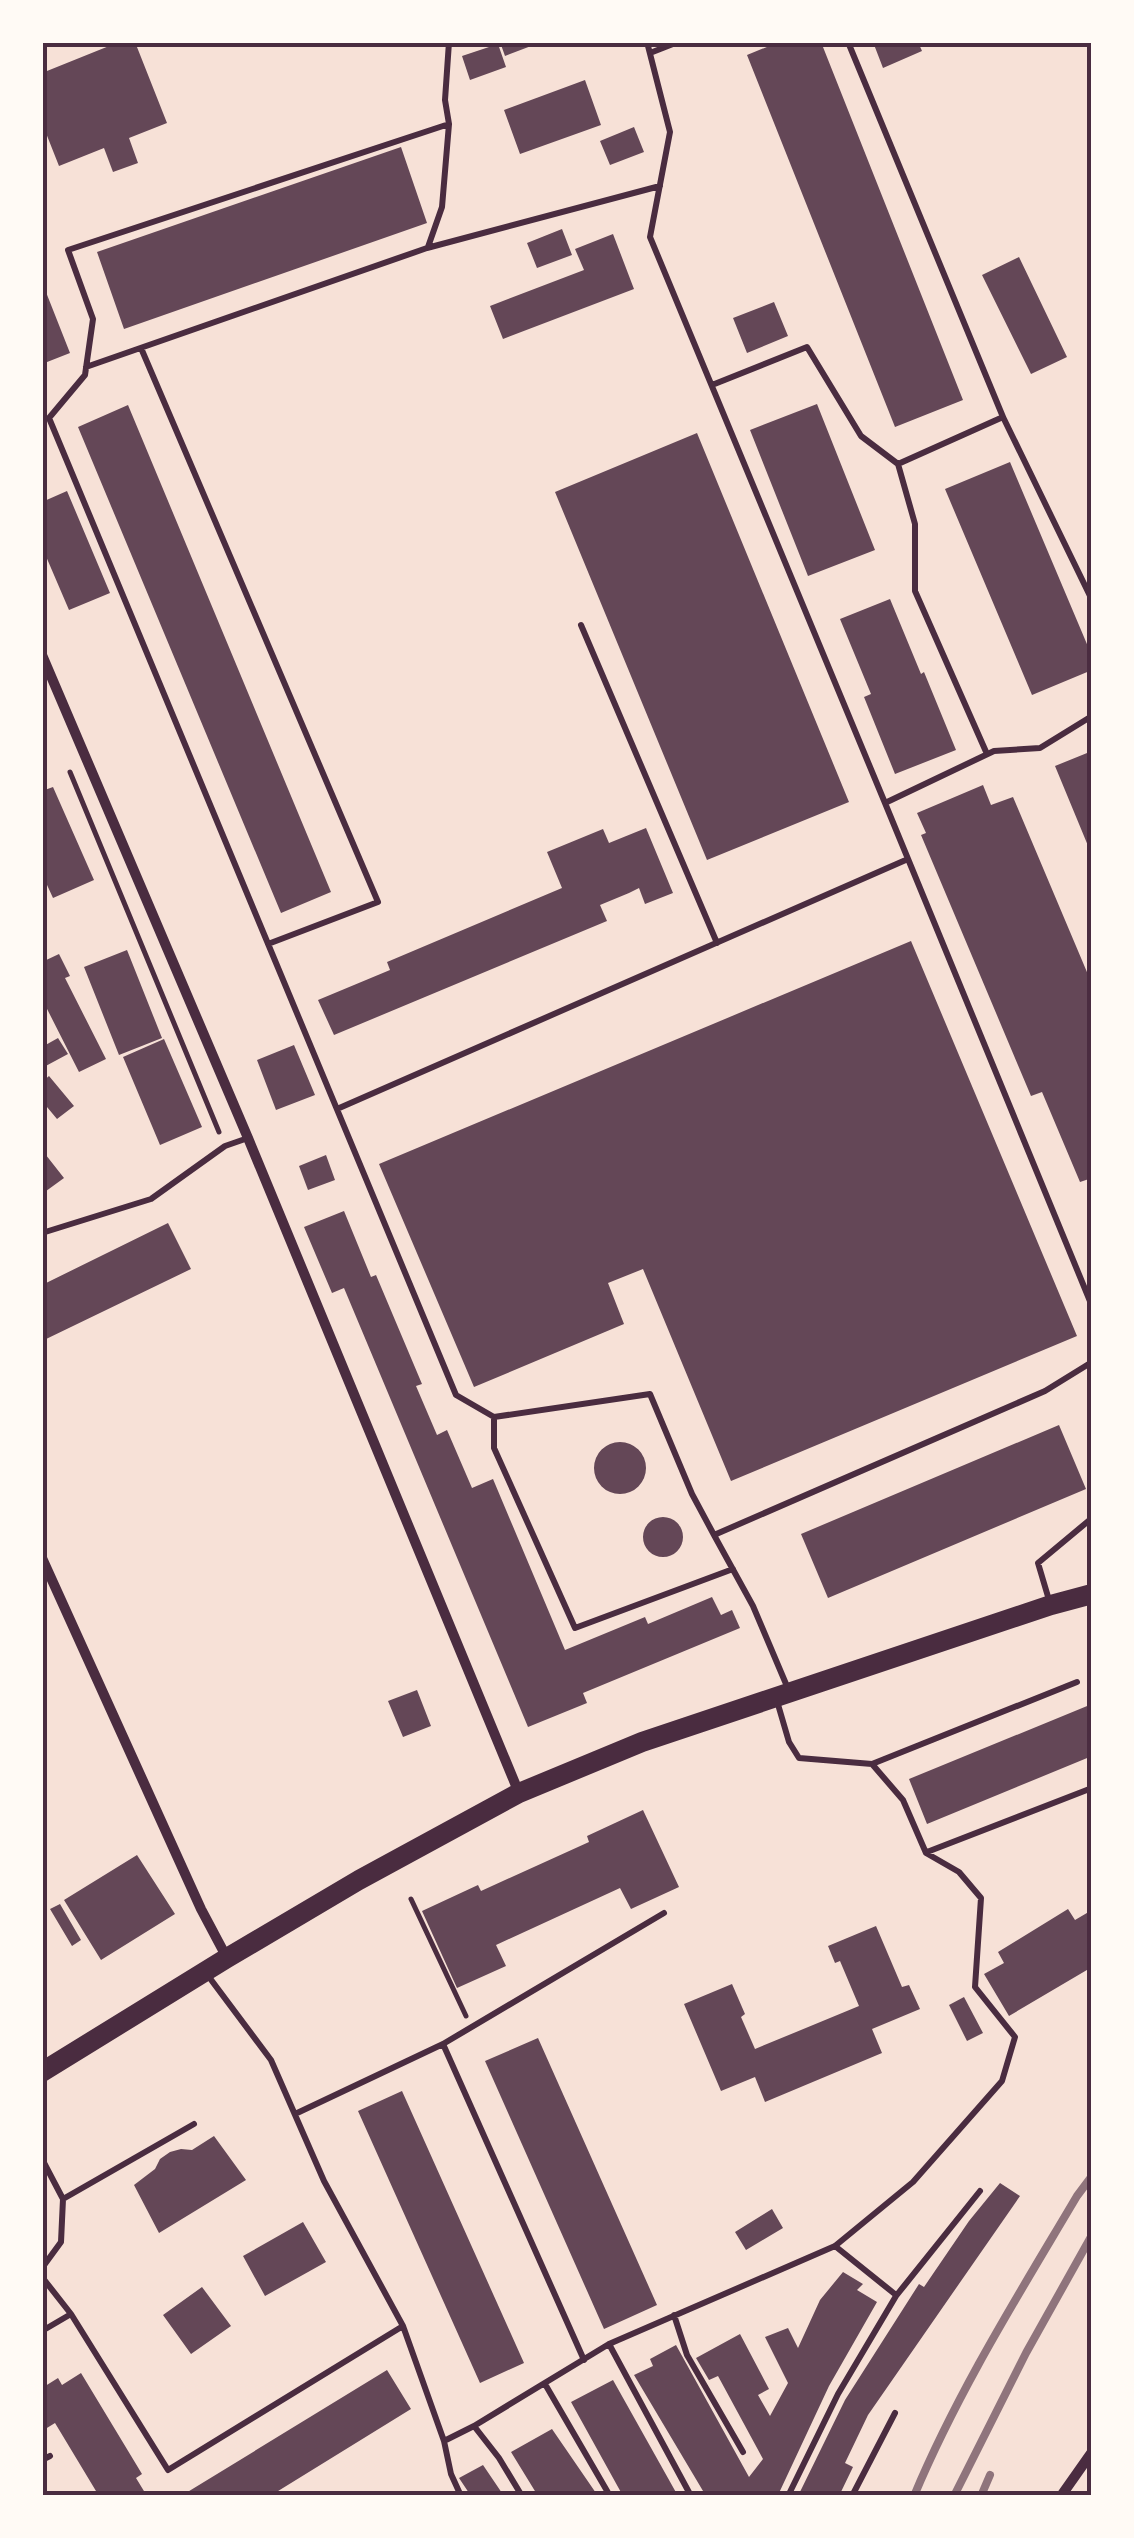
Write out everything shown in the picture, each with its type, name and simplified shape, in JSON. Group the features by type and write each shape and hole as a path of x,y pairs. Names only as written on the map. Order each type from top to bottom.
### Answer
{"main road":[{"path":"42,2072 359,1880 519,1793 642,1742 1092,1594"}],"street":[{"path":"42,654 248,1138 519,1793"},
{"path":"42,1558 200,1910 227,1958"},
{"path":"1061,2496 1092,2452"}],"lane":[{"path":"427,248 442,207 449,42"},
{"path":"647,42 670,132 650,237 1092,1306"},
{"path":"650,53 678,42"},
{"path":"848,42 1003,417 1092,600"},
{"path":"448,124 68,250 93,319 85,374 49,418 456,1395 494,1417 650,1394 692,1494 753,1606 783,1695 789,1742 799,1758 872,1764 1077,1682"},
{"path":"86,367 427,248 660,186"},
{"path":"712,385 806,347 861,436 898,464 915,524 915,592 987,754"},
{"path":"141,348 378,902 268,944"},
{"path":"898,464 1003,417"},
{"path":"581,625 717,943"},
{"path":"886,803 994,750 1040,748 1092,716"},
{"path":"336,1109 908,859"},
{"path":"42,1234 151,1199 225,1146 248,1138"},
{"path":"714,1535 1044,1391 1092,1362"},
{"path":"494,1417 494,1448 574,1628 733,1569"},
{"path":"1051,1605 1038,1562 1092,1518"},
{"path":"444,2441 609,2344 834,2246 914,2182 1002,2080 1015,2037 975,1987 981,1898 959,1872 926,1853 903,1800 872,1764"},
{"path":"926,1853 1092,1788"},
{"path":"295,2114 444,2044 664,1913"},
{"path":"206,1972 270,2060 324,2181 403,2326 461,2496"},
{"path":"444,2044 584,2360"},
{"path":"63,2199 194,2124"},
{"path":"42,2159 63,2199 61,2242 42,2268"},
{"path":"788,2496 838,2394 896,2296 980,2192"},
{"path":"834,2246 896,2296"},
{"path":"42,2277 71,2314 168,2470 403,2326"},
{"path":"42,2331 71,2314"},
{"path":"674,2315 687,2355 743,2452"},
{"path":"609,2344 691,2496"},
{"path":"545,2384 610,2496"},
{"path":"852,2496 895,2413"},
{"path":"474,2426 522,2496"}],"path":[{"path":"65,760 225,1146"},
{"path":"410,1900 472,2027"}],"building":[{"path":"119,42 135,42 167,123 129,138 138,163 113,172 104,148 59,166 42,123 42,73"},
{"path":"500,42 539,42 539,43 505,56"},
{"path":"779,42 821,42 963,400 895,427 747,55"},
{"path":"873,42 918,42 922,51 883,68"},
{"path":"498,44 506,67 470,80 462,56"},
{"path":"585,80 601,125 520,154 504,110"},
{"path":"634,127 644,152 610,165 600,141"},
{"path":"401,147 427,223 124,329 97,252"},
{"path":"562,229 572,255 537,268 527,243"},
{"path":"613,234 634,289 503,339 490,306 584,270 575,249"},
{"path":"1019,257 1067,357 1031,374 982,275"},
{"path":"42,282 70,353 42,364"},
{"path":"774,302 788,336 747,353 733,318"},
{"path":"817,404 875,550 808,576 750,430"},
{"path":"128,405 331,892 281,913 78,427"},
{"path":"697,433 849,802 707,860 555,492"},
{"path":"1010,462 1092,656 1092,670 1032,695 945,489"},
{"path":"67,491 110,593 69,610 42,547 42,502"},
{"path":"890,599 956,750 895,774 864,697 871,694 840,619"},
{"path":"1092,751 1092,853 1091,853 1055,766"},
{"path":"983,785 991,805 1013,797 1092,984 1092,1178 1080,1182 1042,1092 1031,1096 921,835 926,833 917,813"},
{"path":"53,787 94,880 53,898 42,874 42,791"},
{"path":"646,828 673,893 645,904 639,888 600,905 607,921 334,1035 318,1000 390,970 387,962 562,888 547,852 603,829 609,843"},
{"path":"911,941 1077,1336 731,1481 643,1269 608,1283 624,1324 474,1387 379,1164"},
{"path":"127,950 162,1038 119,1055 84,967"},
{"path":"59,954 70,976 65,978 106,1059 79,1072 42,999 42,962"},
{"path":"58,1038 68,1054 42,1068 42,1047"},
{"path":"164,1039 202,1127 160,1145 123,1057"},
{"path":"294,1045 315,1095 276,1110 257,1060"},
{"path":"49,1076 74,1106 57,1119 42,1101 42,1082"},
{"path":"42,1150 64,1178 42,1194"},
{"path":"326,1155 335,1180 308,1190 299,1166"},
{"path":"344,1211 422,1384 416,1386 437,1435 447,1430 472,1488 493,1479 565,1650 645,1617 648,1624 712,1597 721,1615 732,1610 740,1628 583,1693 587,1703 528,1727 344,1288 332,1293 304,1227"},
{"path":"168,1223 191,1269 42,1341 42,1285"},
{"path":"1059,1425 1086,1489 828,1598 801,1534"},
{"path":"620,1442 639,1449 646,1468 639,1487 620,1494 601,1487 594,1468 601,1449"},
{"path":"663,1517 677,1523 683,1537 677,1551 663,1557 649,1551 643,1537 649,1523"},
{"path":"417,1690 431,1726 403,1737 388,1701"},
{"path":"1092,1704 1092,1756 927,1824 909,1779"},
{"path":"643,1810 679,1887 631,1909 620,1888 496,1945 506,1966 457,1988 422,1911 478,1885 481,1891 589,1842 587,1836"},
{"path":"137,1855 175,1914 101,1960 64,1900"},
{"path":"60,1904 81,1940 72,1946 50,1909"},
{"path":"1068,1909 1075,1920 1092,1910 1092,1967 1009,2016 984,1974 1004,1963 998,1952"},
{"path":"876,1926 902,1987 909,1985 920,2009 872,2029 882,2053 765,2102 755,2077 721,2091 684,2004 732,1984 755,2049 859,2006 840,1961 835,1963 828,1946"},
{"path":"964,1997 983,2033 967,2041 949,2005"},
{"path":"538,2038 657,2305 604,2329 485,2061"},
{"path":"402,2091 524,2363 480,2383 358,2111"},
{"path":"214,2136 246,2180 159,2233 134,2185 170,2152 192,2150"},
{"path":"1000,2183 1020,2196 868,2415 845,2463 853,2467 839,2496 798,2496 845,2400 919,2284 924,2287"},
{"path":"772,2209 783,2228 746,2250 735,2232"},
{"path":"303,2222 326,2262 265,2296 243,2256"},
{"path":"843,2272 863,2284 857,2290 877,2302 829,2386 779,2493 783,2496 706,2496 634,2375 653,2366 650,2359 676,2345 749,2477 763,2459 718,2376 709,2380 696,2358 740,2334 769,2389 758,2395 770,2416 788,2383 765,2337 788,2328 798,2348 820,2300"},
{"path":"202,2287 231,2326 191,2354 163,2315"},
{"path":"387,2370 411,2409 270,2496 181,2496"},
{"path":"81,2373 142,2474 136,2478 147,2496 99,2496 55,2423 42,2431 42,2388 58,2378 62,2385"},
{"path":"613,2380 678,2496 623,2496 571,2402"},
{"path":"552,2429 598,2496 538,2496 511,2452"},
{"path":"483,2465 504,2496 471,2496 459,2478"}],"railway":[{"path":"914,2496 990,2343 1092,2176"},
{"path":"954,2496 1026,2353 1092,2235"},
{"path":"981,2496 990,2475"}]}
